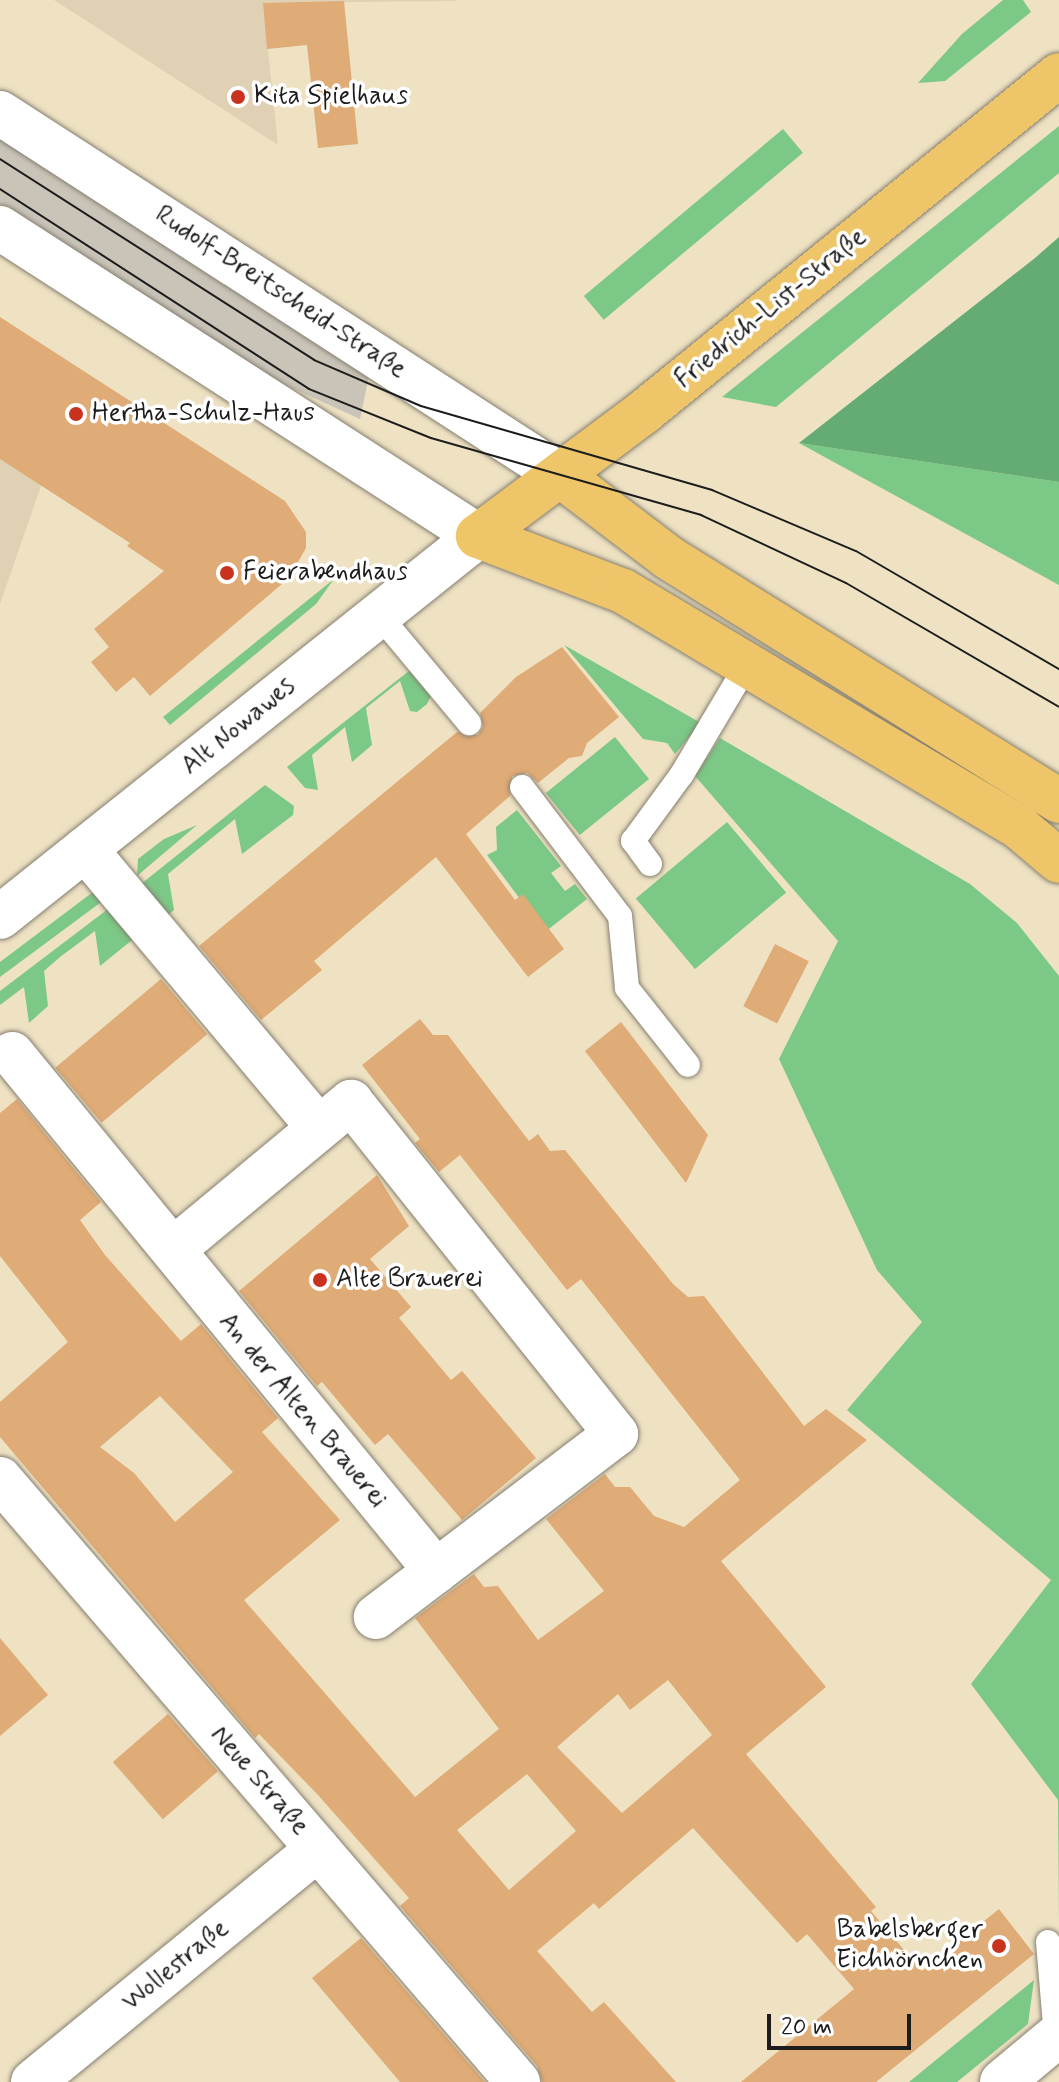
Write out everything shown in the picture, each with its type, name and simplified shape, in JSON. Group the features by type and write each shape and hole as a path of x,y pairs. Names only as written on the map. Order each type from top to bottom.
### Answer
{"main road":[{"name":"Friedrich-List-Straße","path":"478,536 560,475 1059,75"},
{"path":"560,475 669,558 1059,801"},
{"path":"478,536 623,591 1020,828 1059,861"}],"street":[{"name":"Rudolf-Breitscheid-Straße","path":"0,113 560,475"},
{"path":"0,228 478,536"},
{"name":"Alt Nowawes","path":"0,917 478,536"},
{"path":"85,849 319,1128"},
{"name":"An der Alten Brauerei","path":"12,1054 175,1248 176,1259 436,1571"},
{"path":"175,1248 351,1102 616,1434 376,1617"},
{"name":"Neue Straße","path":"0,1479 518,2082"},
{"name":"Wollestraße","path":"33,2082 318,1849"},
{"path":"1002,2082 1056,2037"}],"lane":[{"path":"379,615 469,723"},
{"path":"650,864 633,841 682,774 746,666"},
{"path":"522,787 620,916 627,988 688,1065"},
{"path":"1048,1942 1056,2037"}],"shaded area":[{"name":"Kita Spielhaus","path":"54,0 457,1 263,3 278,145"},
{"path":"0,137 369,376 360,419 272,379 0,204"},
{"path":"0,450 54,467 41,486 0,604"}],"green space":[{"path":"1003,0 1023,0 1031,12 945,81 918,83 962,34"},
{"path":"1059,126 1059,173 776,407 722,397"},
{"path":"783,129 803,153 604,320 584,296"},
{"path":"1059,237 1059,482 799,443 1035,258"},
{"path":"799,443 1059,482 1059,585"},
{"path":"334,579 316,604 170,725 163,717"},
{"path":"564,645 701,723 675,754 667,743 643,739"},
{"path":"414,667 432,694 427,704 417,712 410,711 400,681 366,708 372,745 352,762 345,727 312,755 318,790 305,788 287,767"},
{"path":"615,737 649,779 580,835 546,793"},
{"path":"720,738 970,884 1017,923 1059,976 1059,1924 1058,1800 971,1684 1051,1580 847,1410 922,1322 877,1270 779,1059 838,941 695,776"},
{"path":"265,785 294,806 293,815 242,854 235,819 168,874 174,910 168,915 141,884"},
{"path":"517,810 561,866 551,873 565,891 575,884 587,899 545,932 487,855 497,850 496,827"},
{"path":"727,822 786,892 695,969 636,898"},
{"path":"197,825 137,876 138,859 164,839"},
{"path":"93,892 108,897 0,977 0,962"},
{"path":"112,906 137,936 100,966 95,931 60,957 44,971 48,1006 29,1023 24,987 0,1005 0,991"},
{"path":"1034,1980 1028,2024 957,2082 909,2082"}],"building":[{"path":"344,1 358,144 318,148 307,45 267,49 263,3"},
{"path":"0,317 285,501 306,532 306,548 289,578 150,696 134,677 116,692 91,662 109,647 94,629 164,571 127,546 130,543 0,459"},
{"path":"562,647 619,717 587,743 582,756 569,758 538,783 527,773 512,776 510,796 466,834 515,900 523,894 564,949 528,977 436,857 314,961 322,970 261,1020 199,946 457,732 478,735 483,727 480,713 516,677"},
{"path":"775,944 809,961 777,1024 743,1006"},
{"path":"161,979 207,1034 102,1123 55,1068"},
{"path":"420,1019 433,1035 448,1035 529,1141 538,1134 550,1151 565,1150 673,1284 688,1297 704,1296 804,1426 826,1409 867,1440 721,1561 826,1687 746,1754 876,1907 871,1911 922,1971 999,1909 1034,1954 876,2082 741,2082 854,1989 807,1934 797,1943 693,1828 599,1909 594,1903 537,1951 592,2012 604,2002 676,2082 542,2082 537,2066 400,1906 409,1898 318,1795 259,1734 255,1738 0,1437 0,1402 68,1342 0,1256 0,1113 17,1099 101,1202 80,1220 105,1255 181,1341 201,1324 278,1418 262,1432 340,1520 244,1600 415,1797 499,1729 415,1618 474,1574 484,1587 498,1586 538,1640 604,1591 546,1519 605,1474 615,1487 630,1487 654,1516 684,1527 740,1480 581,1279 567,1290 460,1155 439,1172 415,1143 420,1139 362,1065","holes":["160,1396 233,1472 175,1522 134,1473 100,1447","668,1680 712,1735 622,1813 557,1747 618,1694 630,1710","527,1774 576,1831 509,1890 457,1830"]},
{"path":"621,1022 708,1135 686,1183 585,1051"},
{"path":"377,1175 409,1226 370,1259 411,1307 399,1318 451,1380 462,1371 536,1458 462,1520 388,1434 375,1445 322,1382 317,1386 239,1291"},
{"path":"0,1638 48,1695 0,1736"},
{"path":"168,1714 218,1771 163,1819 113,1762"},
{"path":"361,1938 485,2082 400,2082 312,1978"}],"tram line":[{"path":"0,159 314,360 421,406 712,490 856,551 1059,669"},
{"path":"0,189 309,389 431,438 701,515 846,583 1059,707"}],"place":[{"name":"Kita Spielhaus","path":"238,97"},
{"name":"Hertha-Schulz-Haus","path":"76,414"},
{"name":"Feierabendhaus","path":"227,573"},
{"name":"Alte Brauerei","path":"320,1280"},
{"name":"Babelsberger Eichhörnchen","path":"999,1946"}]}
